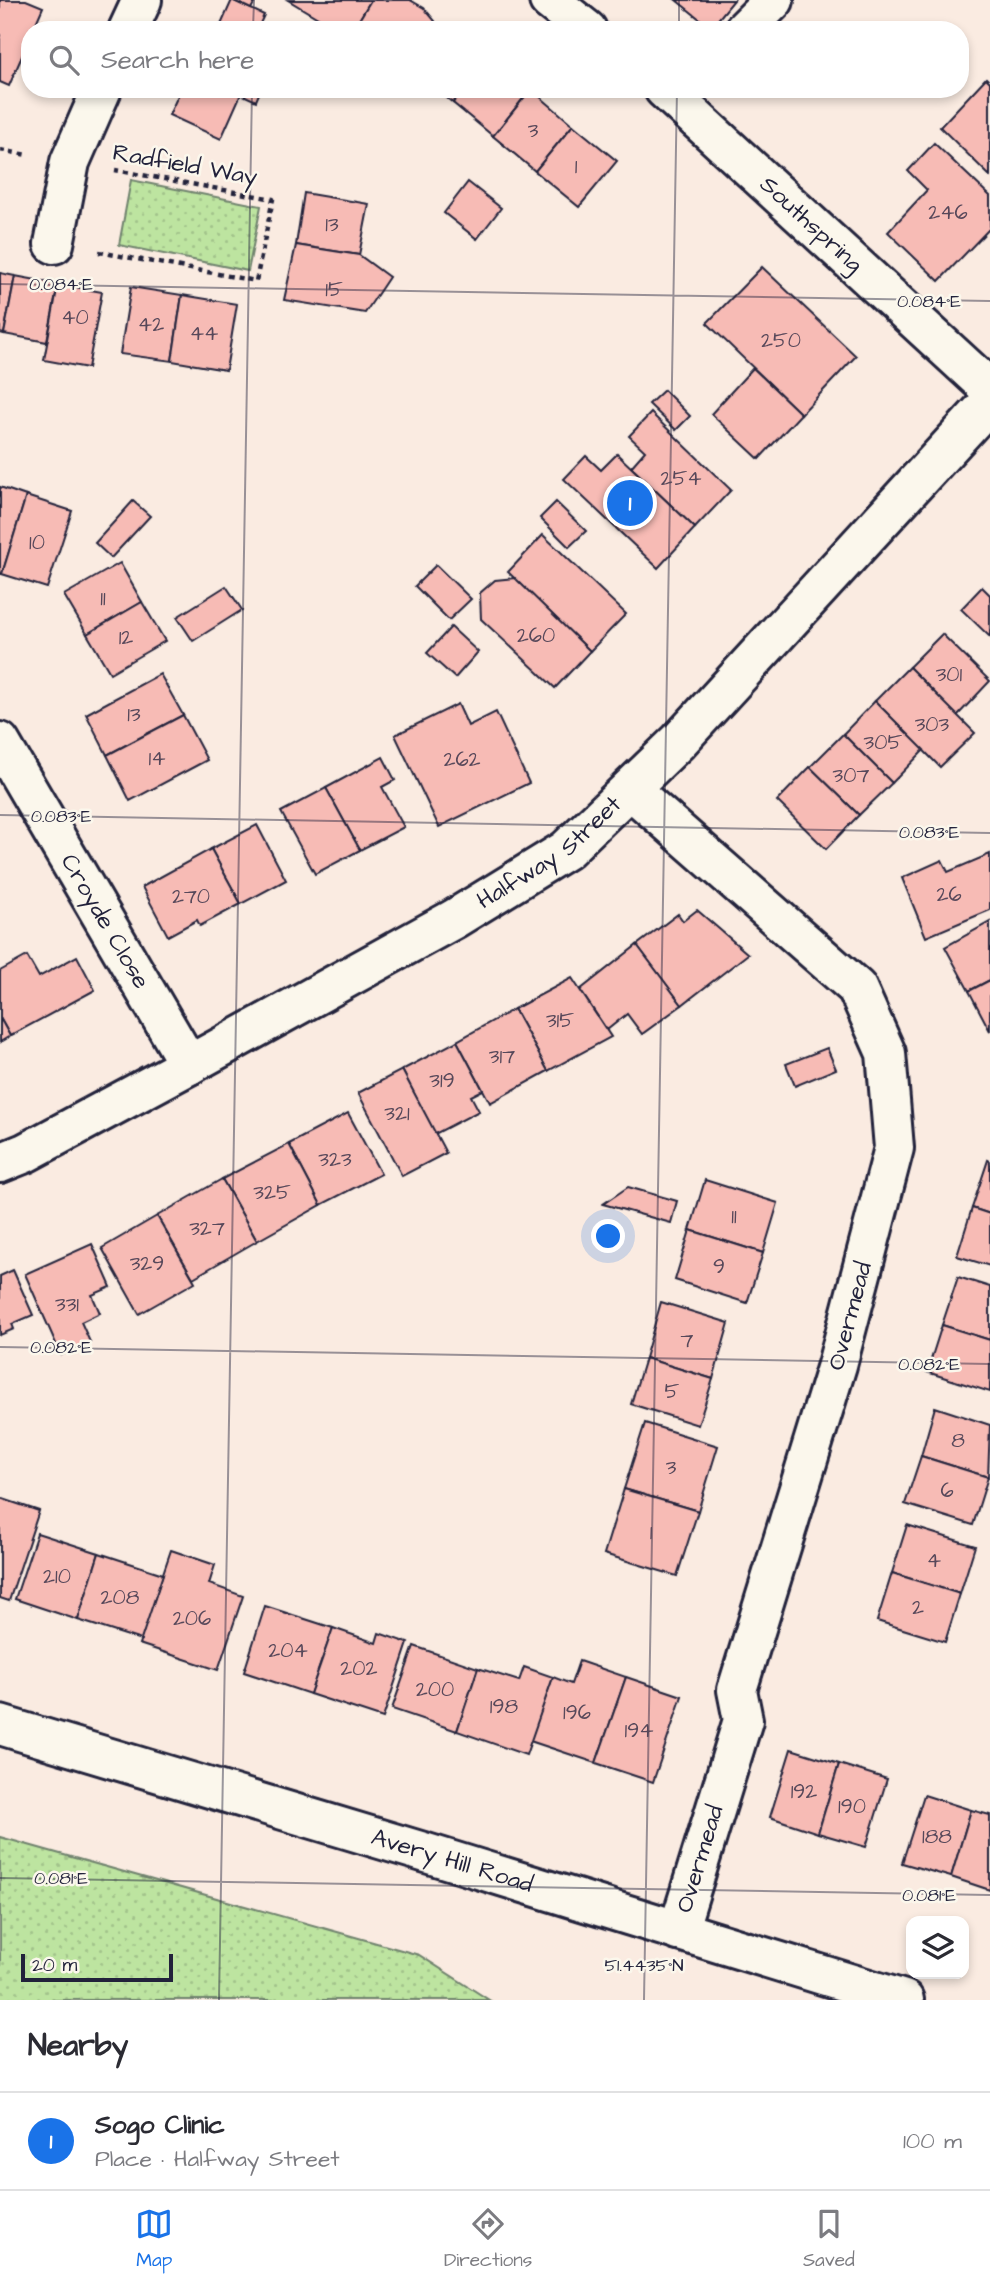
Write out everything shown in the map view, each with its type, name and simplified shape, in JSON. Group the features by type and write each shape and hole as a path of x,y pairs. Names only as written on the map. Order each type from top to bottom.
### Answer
{"street":[{"path":"132,21 142,0"},
{"path":"549,0 576,21"},
{"path":"753,21 774,0"},
{"path":"54,244 70,162 98,98"},
{"name":"Southspring","path":"681,98 990,388"},
{"name":"Halfway Street","path":"0,1163 25,1153 190,1065 454,919 566,850 678,742 990,402"},
{"name":"Croyde Close","path":"0,742 190,1065"},
{"name":"Overmead","path":"630,789 857,988 886,1053 894,1147 837,1365 737,1690 743,1720 678,1931"},
{"name":"Avery Hill Road","path":"0,1725 904,2000"}],"path":[{"name":"Radfield Way","path":"0,150 273,198 256,281 54,244"}],"green space":[{"path":"131,180 261,206 248,271 119,245"},
{"path":"0,1837 419,1955 489,2000 0,2000"}],"building":[{"path":"0,0 26,0 43,7 37,21 21,21 21,59 9,86 0,82"},
{"path":"232,0 264,15 261,21 223,21"},
{"path":"232,0 256,0 251,9"},
{"path":"288,0 371,0 358,21 323,21"},
{"path":"371,0 410,0 424,8 435,21 358,21"},
{"path":"676,0 734,0 717,21 702,21"},
{"path":"986,78 990,82 990,176 940,127"},
{"path":"177,98 239,98 221,139 169,115"},
{"path":"457,98 524,98 493,136 453,103"},
{"path":"524,98 542,98 573,125 535,171 493,136"},
{"path":"573,125 617,161 579,207 535,171"},
{"path":"934,143 990,196 990,228 939,281 888,232 927,190 908,171"},
{"path":"468,182 501,208 477,239 444,213"},
{"path":"304,193 369,204 359,255 296,245"},
{"path":"296,245 359,255 389,277 365,313 284,300"},
{"path":"762,267 856,356 801,414 707,323"},
{"path":"0,273 15,276 4,334 0,333"},
{"path":"15,276 58,284 47,342 4,334"},
{"path":"58,284 102,292 88,368 44,360"},
{"path":"131,287 182,295 172,361 120,354"},
{"path":"182,295 237,304 226,370 172,361"},
{"path":"753,368 801,414 759,459 711,414"},
{"path":"664,390 690,416 676,430 649,404"},
{"path":"651,413 731,490 695,528 631,467 645,451 629,436"},
{"path":"617,454 695,528 658,568 564,479 586,456 601,470"},
{"path":"0,487 26,496 2,574 0,574"},
{"path":"26,496 72,511 47,588 2,574"},
{"path":"133,501 150,516 111,558 95,543"},
{"path":"556,502 586,531 569,547 540,518"},
{"path":"543,535 626,614 590,651 508,572"},
{"path":"120,563 142,602 87,634 64,595"},
{"path":"436,565 471,599 449,620 415,586"},
{"path":"515,578 590,651 555,688 481,619 480,593 495,580"},
{"path":"226,586 242,610 193,641 177,617"},
{"path":"982,587 990,595 990,637 961,609"},
{"path":"142,602 165,641 110,673 87,634"},
{"path":"451,627 478,652 455,678 427,653"},
{"path":"942,634 990,681 957,716 909,667"},
{"path":"909,667 975,733 940,767 875,701"},
{"path":"160,674 183,715 107,755 86,714"},
{"path":"875,701 924,750 892,783 843,734"},
{"path":"458,704 468,726 496,712 529,783 439,827 395,735"},
{"path":"183,715 207,760 130,801 107,755"},
{"path":"843,734 892,783 859,815 810,767"},
{"path":"383,757 395,780 382,787 404,827 360,850 326,788"},
{"path":"810,767 859,815 826,849 777,801"},
{"path":"326,788 360,850 315,874 281,812"},
{"path":"257,825 286,880 241,904 211,849"},
{"path":"211,849 241,904 200,926 197,920 168,936 142,887"},
{"path":"990,854 990,910 926,937 902,878 942,860 948,872"},
{"path":"697,910 748,954 682,1005 637,945 678,914 683,921"},
{"path":"990,922 990,980 969,991 945,947"},
{"path":"637,945 682,1005 642,1034 627,1014 607,1030 580,990"},
{"path":"27,956 39,977 77,956 95,990 10,1036 0,1018 0,971"},
{"path":"572,978 611,1037 548,1071 514,1009"},
{"path":"990,980 990,1031 969,991"},
{"path":"514,1009 548,1071 490,1103 457,1041"},
{"path":"0,1018 10,1036 0,1042"},
{"path":"457,1041 483,1090 471,1096 479,1111 435,1134 402,1070"},
{"path":"827,1048 836,1069 795,1086 786,1064"},
{"path":"402,1070 446,1153 402,1176 358,1093"},
{"path":"348,1113 381,1174 321,1205 289,1144"},
{"path":"289,1144 321,1205 257,1241 222,1179"},
{"path":"988,1160 990,1161 990,1214 972,1208"},
{"path":"222,1179 257,1241 193,1278 157,1216"},
{"path":"705,1180 778,1203 763,1253 690,1230"},
{"path":"628,1187 677,1201 671,1223 603,1204"},
{"path":"972,1208 990,1214 990,1266 957,1256"},
{"path":"157,1216 195,1282 139,1314 102,1248"},
{"path":"690,1230 763,1253 747,1303 675,1280"},
{"path":"92,1244 111,1287 92,1295 100,1313 81,1322 90,1342 61,1355 25,1274"},
{"path":"13,1270 33,1315 12,1324 14,1329 0,1335 0,1276"},
{"path":"958,1277 990,1287 990,1340 942,1325"},
{"path":"661,1302 729,1323 713,1379 645,1358"},
{"path":"942,1325 990,1340 990,1392 927,1372"},
{"path":"645,1358 713,1379 698,1425 631,1404"},
{"path":"935,1407 990,1425 988,1477 921,1456"},
{"path":"645,1423 718,1446 698,1511 624,1489"},
{"path":"921,1456 988,1477 973,1525 905,1504"},
{"path":"624,1489 698,1511 677,1576 604,1554"},
{"path":"0,1498 39,1511 9,1601 0,1598"},
{"path":"907,1525 975,1546 960,1594 892,1573"},
{"path":"37,1533 99,1553 78,1620 15,1599"},
{"path":"171,1550 215,1565 209,1584 243,1596 218,1670 139,1644"},
{"path":"99,1553 163,1574 141,1640 78,1620"},
{"path":"892,1573 960,1594 945,1642 877,1621"},
{"path":"265,1606 333,1628 310,1694 244,1672"},
{"path":"333,1628 376,1643 379,1633 408,1643 383,1718 310,1694"},
{"path":"414,1646 478,1668 457,1731 392,1709"},
{"path":"579,1661 626,1677 596,1763 530,1741 553,1677 571,1684"},
{"path":"524,1667 553,1677 526,1755 457,1731 478,1668 519,1681"},
{"path":"626,1677 682,1696 653,1782 596,1763"},
{"path":"791,1749 839,1764 818,1833 770,1817"},
{"path":"839,1764 887,1779 866,1847 818,1833"},
{"path":"924,1795 971,1810 951,1877 902,1863"},
{"path":"971,1810 990,1815 990,1890 951,1877"}],"place":[{"name":"Sogo Clinic","path":"630,503"}]}
